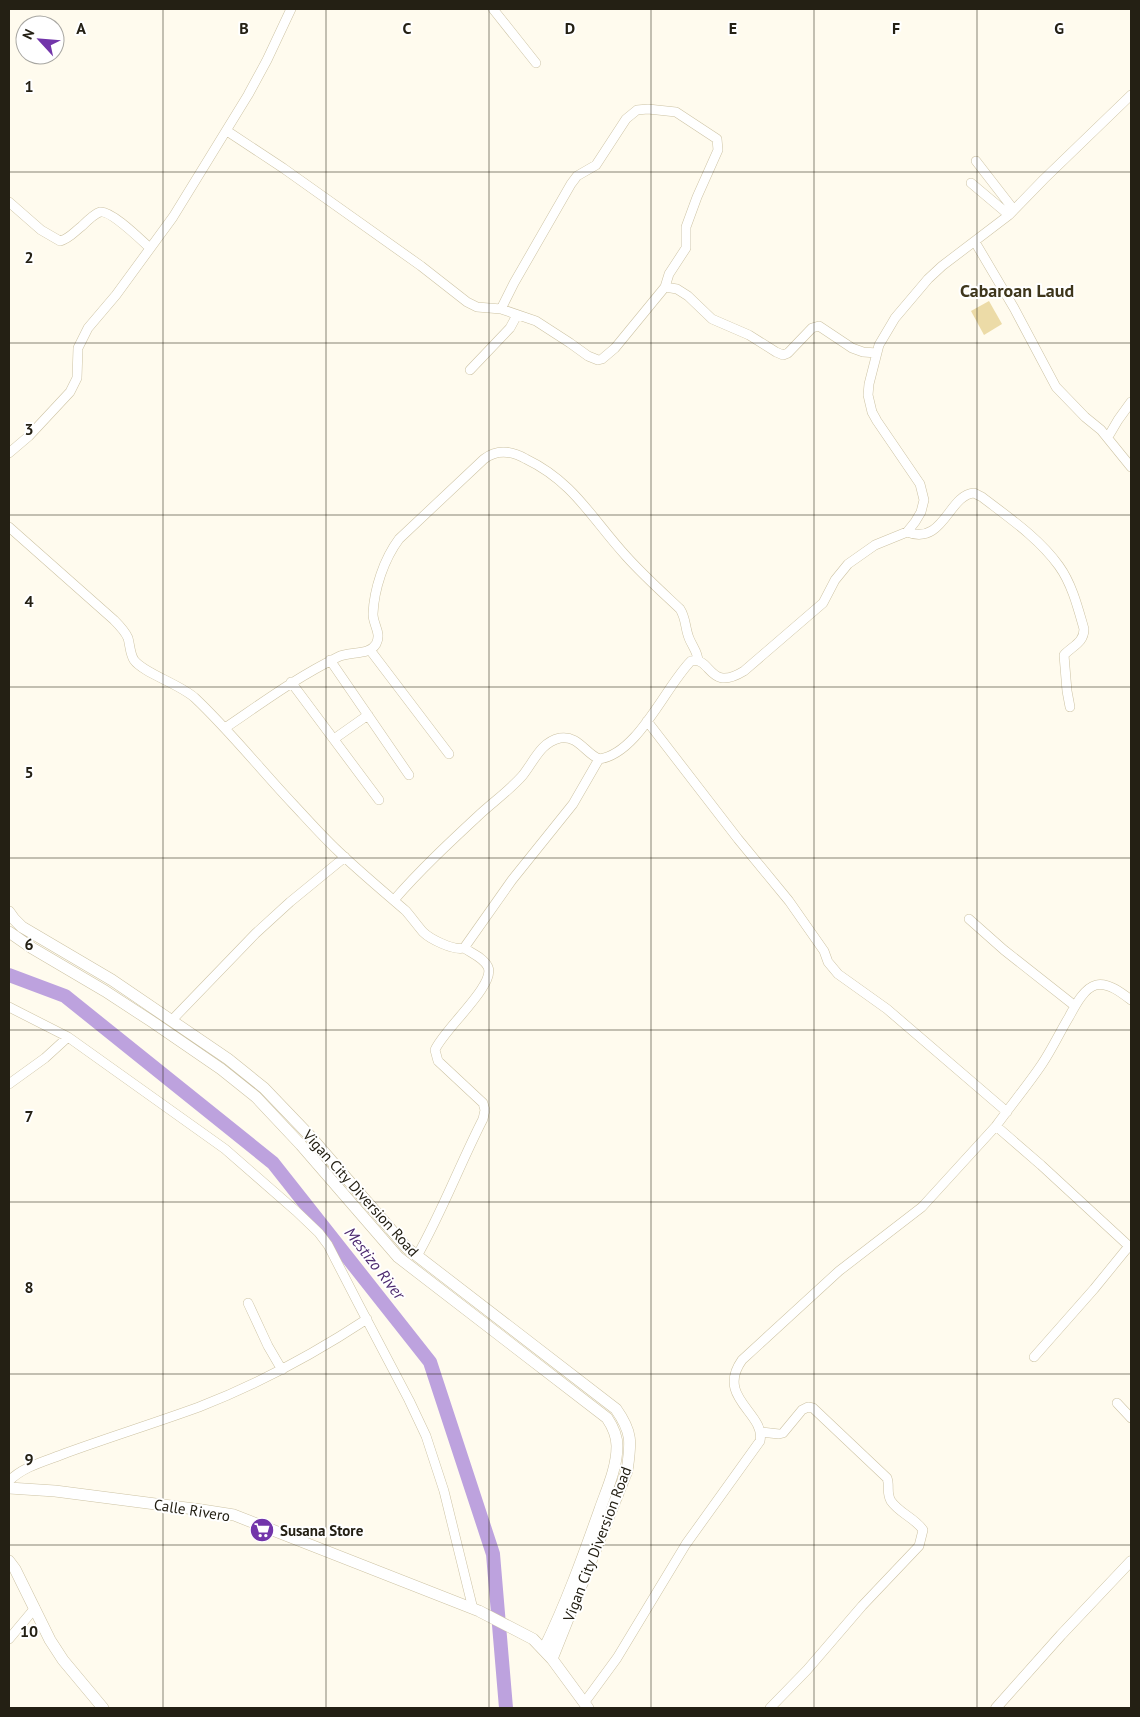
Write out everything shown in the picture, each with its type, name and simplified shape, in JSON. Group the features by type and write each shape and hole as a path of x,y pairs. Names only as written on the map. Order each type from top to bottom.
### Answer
{"main road":[{"name":"Vigan City Diversion Road","path":"9,912 22,927 112,980 256,1097 301,1145 398,1257 607,1418 617,1436 618,1448 614,1468 560,1628 556,1664"},
{"name":"Vigan City Diversion Road","path":"9,932 32,948 106,991 157,1018 172,1020 228,1059 264,1088 310,1136 406,1248 616,1409 629,1433 630,1448 627,1471 560,1628 544,1649"},
{"path":"519,1350 526,1340"},
{"name":"Calle Rivero","path":"9,1488 116,1498 234,1515 476,1610 532,1638 544,1649 586,1705"},
{"path":"9,1561 50,1640 63,1660 103,1708"},
{"name":"Vigan City Diversion Road","path":"532,1638 560,1628"}],"street":[{"path":"9,453 29,436 70,392 77,378 78,348 82,338 116,295 173,216 227,131 267,60 291,9"},
{"path":"493,9 536,63"},
{"path":"464,948 518,873 572,804 599,759 605,758 632,741 689,663 693,660 698,661 723,679 744,671 824,603 835,580 848,564 875,545 907,532 915,522 921,512 924,500 920,484 872,412 868,389 882,338 895,318 928,279 942,266 1012,213 1044,179 1131,95"},
{"path":"227,131 283,168 421,266 467,302 477,306 501,309 536,321 588,356 598,360 615,348 665,288 669,274 686,248 686,227 718,150 718,143 714,136 676,112 642,109 634,112 626,119 596,165 578,176 571,184 501,309"},
{"path":"976,161 1012,213"},
{"path":"971,183 1012,213"},
{"path":"9,202 40,230 60,241 67,239 88,220 99,212 103,212 113,216 150,248"},
{"path":"975,242 1014,308 1056,387 1108,437 1131,467"},
{"path":"665,288 682,292 712,319 749,335 780,354 788,353 812,328 819,326 852,348 863,352 877,353"},
{"path":"470,370 510,328 517,315"},
{"path":"1108,437 1131,402"},
{"path":"225,728 292,682 330,660 342,655 370,650 378,638 373,614 377,589 395,544 484,459 497,452 522,457 540,465 572,491 626,556 680,610 684,616 689,638 698,654 698,661"},
{"path":"907,532 919,535 935,528 941,524 960,500 974,493 982,496 1027,532 1053,559 1068,583 1084,629 1081,641 1064,655 1070,707"},
{"path":"9,527 114,620 126,634 132,654 138,663 188,692 225,728 292,803 345,857 394,900 429,937 459,949 464,948 487,965 489,970 487,982 437,1044 435,1054 438,1061 483,1103 485,1110 431,1231 417,1256"},
{"path":"370,650 449,754"},
{"path":"330,660 409,775"},
{"path":"292,682 379,800"},
{"path":"334,739 368,715"},
{"path":"647,721 789,901 824,951 828,962 838,974 887,1009 1007,1112"},
{"path":"394,900 416,875 452,840 514,784 536,756 550,743 564,738 571,739 584,746 599,759"},
{"path":"172,1020 290,902 345,857"},
{"path":"969,919 1004,950 1075,1006"},
{"path":"586,1705 617,1658 686,1544 760,1441 760,1432 735,1390 735,1376 742,1360 839,1271 922,1207 1007,1112 1042,1064 1075,1006 1087,991 1096,985 1108,986 1131,1000"},
{"path":"9,1007 68,1037 225,1149 319,1233 328,1245 426,1436 444,1491 476,1610"},
{"path":"9,1084 50,1054 68,1037"},
{"path":"996,1126 1042,1165 1130,1247 1034,1357"},
{"path":"248,1303 268,1346 282,1370"},
{"path":"9,1481 25,1469 241,1390 333,1342 367,1320"},
{"path":"1117,1403 1131,1418"},
{"path":"760,1432 779,1434 783,1432 802,1410 808,1406 813,1408 881,1471 888,1482 887,1490 890,1500 919,1524 923,1530 919,1546 862,1606 807,1670 770,1708"},
{"path":"996,1708 1061,1634 1131,1560"},
{"path":"9,1638 35,1608"}],"shaded area":[{"path":"989,301 1002,324 984,335 971,311"}],"waterway":[{"name":"Mestizo River","path":"9,975 65,996 273,1163 430,1362 493,1554 506,1708"}],"place":[{"name":"Susana Store","path":"262,1530"}],"district":[{"name":"Cabaroan Laud","path":"1017,290"}]}
